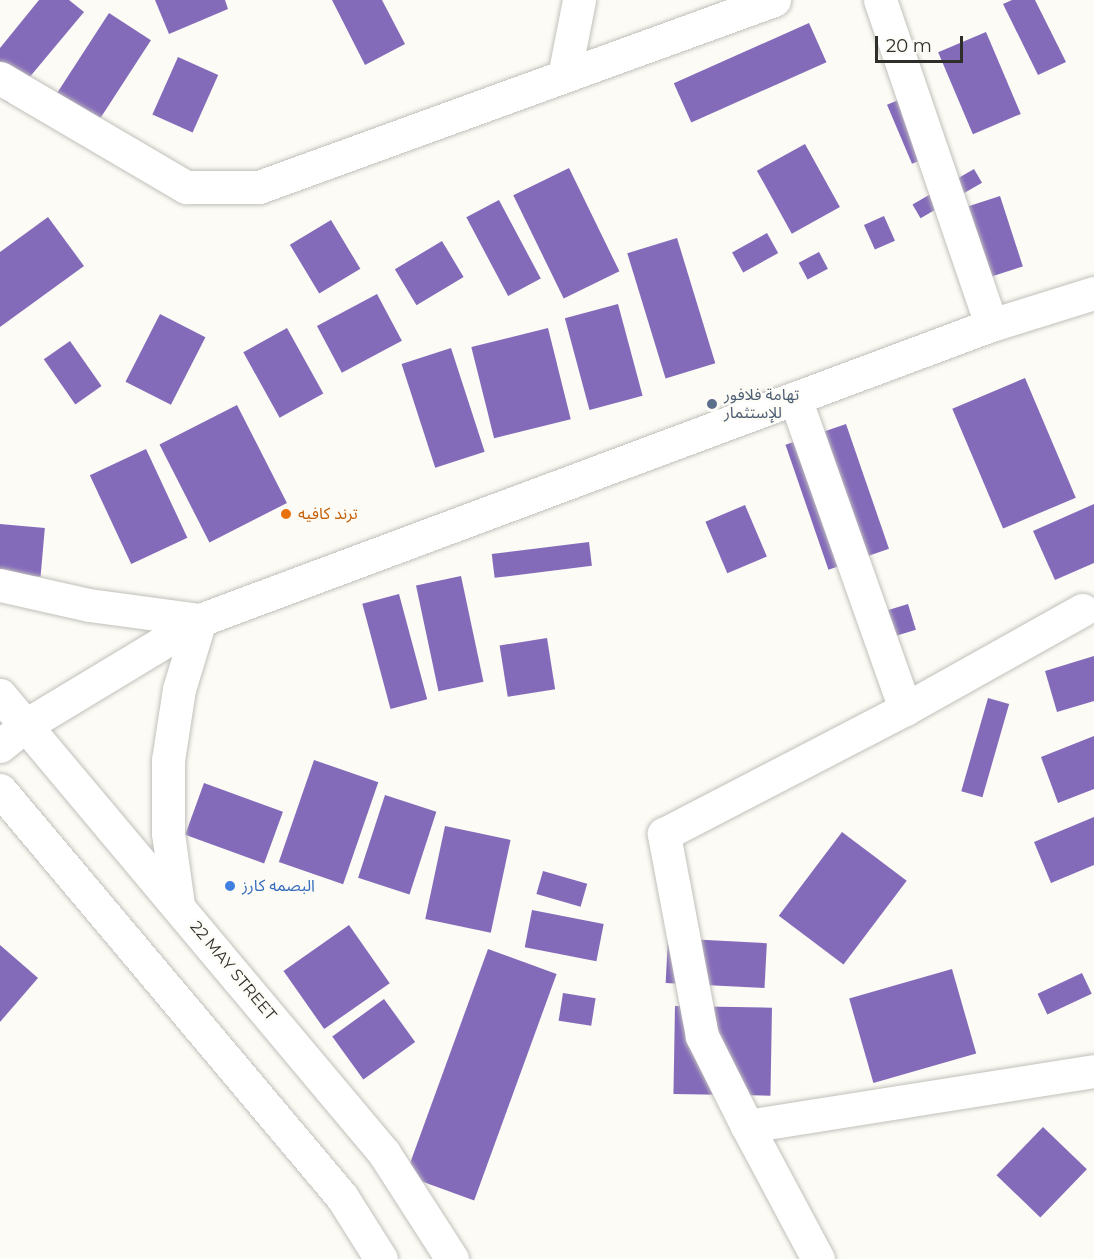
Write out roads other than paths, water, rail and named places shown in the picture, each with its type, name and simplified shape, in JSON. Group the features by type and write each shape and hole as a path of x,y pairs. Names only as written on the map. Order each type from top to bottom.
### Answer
{"street":[{"path":"564,76 579,0"},
{"path":"0,78 186,187 259,187 774,0"},
{"path":"880,0 991,325"},
{"path":"0,746 26,725 200,620 991,325 1094,293"},
{"path":"795,398 905,709"},
{"path":"0,585 89,605 200,620"},
{"path":"818,1259 702,1036 664,834 905,709 1082,610"},
{"path":"178,905 168,833 168,760 179,689 200,620"},
{"name":"22 MAY STREET","path":"0,695 384,1153 452,1259"},
{"path":"0,790 342,1197 381,1259"},
{"path":"747,1126 1094,1071"}],"place":[{"name":"تهامة فلافور للإستثمار","path":"712,404"},
{"name":"ترند كافيه","path":"286,514"},
{"name":"البصمه كارز","path":"230,886"}]}
